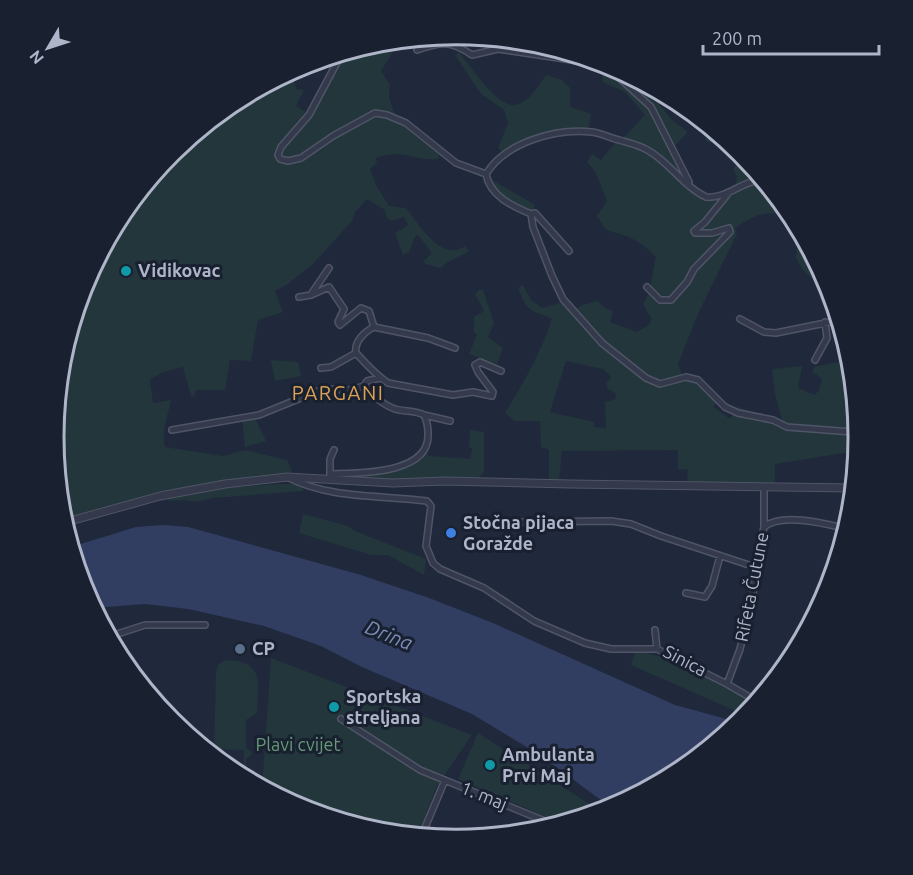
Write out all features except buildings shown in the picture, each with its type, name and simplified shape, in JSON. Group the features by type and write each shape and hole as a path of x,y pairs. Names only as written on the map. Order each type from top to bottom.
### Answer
{"street":[{"path":"454,45 472,55 498,49 549,56"},
{"path":"417,50 433,46"},
{"path":"336,64 309,115 280,147 278,155 280,159 288,161 301,158 333,136 375,113 406,123 456,163 486,174"},
{"path":"624,82 651,107 689,184"},
{"path":"570,251 535,213 531,214 508,204 487,181 486,174 497,159 507,151 529,142 560,134 594,132 649,150 706,197 729,193 754,182"},
{"path":"647,287 655,296 665,301 671,300 677,294 694,269 730,232 729,228 712,232 695,233 694,231 705,222 729,193"},
{"path":"531,214 533,227 563,299 602,343 646,378 660,384 686,377 698,380 725,407 738,413 773,420 787,428 849,432"},
{"path":"311,295 327,270 329,287 344,309 339,324 343,324 360,308 369,311 374,327"},
{"path":"299,297 311,295 329,287"},
{"path":"740,319 764,332 776,333 831,321"},
{"path":"816,360 827,339 825,322"},
{"path":"356,353 357,343 368,330 374,327 428,338 455,348"},
{"path":"321,368 331,368 356,353"},
{"path":"356,353 376,371 380,378 395,385 453,395 473,392 492,396 493,392 475,365 480,362 501,371"},
{"path":"172,430 259,415 296,398 318,391 349,390 364,386 367,381 380,378"},
{"path":"364,386 377,398 395,409 417,411 450,421"},
{"path":"73,520 160,496 225,484 287,477 380,472 401,466 423,452 426,447 429,439 424,415"},
{"path":"330,476 330,459 334,450"},
{"path":"330,476 393,483 445,481 846,488"},
{"path":"287,477 314,488 427,501 431,506 426,546 433,563 440,569 484,588 534,621 585,643 611,649 657,649"},
{"name":"Rifeta Čutune","path":"727,684 740,649 753,594 755,567 764,527 764,488"},
{"path":"764,527 778,521 797,520 838,527"},
{"path":"521,522 611,521 631,524 755,567"},
{"path":"686,592 705,597 712,586 720,556"},
{"path":"117,634 145,625 205,625"},
{"name":"Sinica","path":"655,630 657,649 750,698"},
{"name":"1. maj","path":"341,719 420,770 543,820"},
{"name":"1. maj","path":"425,829 445,780"}],"green space":[{"path":"394,50 381,71 390,85 389,97 395,116 418,127 442,149 438,159 385,155 376,158 377,163 370,169 377,187 389,206 406,208 424,232 439,246 456,250 465,246 469,251 441,268 425,264 424,261 432,253 418,235 409,252 403,255 395,233 408,225 404,217 391,221 387,218 385,210 367,199 355,212 352,221 313,264 275,291 283,312 258,320 251,361 230,360 225,390 196,390 194,396 191,396 183,367 163,372 150,380 153,403 171,400 164,429 165,447 223,456 245,450 287,460 292,472 161,491 72,516 65,463 67,386 77,336 94,287 104,264 130,219 179,160 238,111 295,80 296,89 304,90 296,106 311,115 339,63"},
{"path":"459,52 490,91 505,103 512,105 517,105 527,99 546,75 562,80 570,88 570,107 591,114 588,130 536,138 502,152 498,148 508,123 504,110 481,94 455,55"},
{"path":"602,73 613,78 648,108 688,186 704,198 722,203 737,190 735,187 737,177 733,170 737,163 780,214 771,213 757,216 735,228 737,234 698,314 678,364 682,375 694,376 707,384 719,396 714,407 730,419 738,407 753,412 764,421 778,427 783,424 775,394 772,369 802,366 798,388 815,395 822,379 813,372 814,367 841,361 846,386 848,453 775,464 775,484 687,483 688,470 678,469 678,450 562,451 559,481 549,481 549,450 541,447 540,421 514,421 505,413 543,344 552,319 530,309 518,288 523,285 531,300 542,308 563,302 572,312 582,305 597,301 613,311 610,322 637,332 650,324 651,318 643,304 650,287 656,257 634,239 606,230 597,216 607,201 595,171 587,162 592,154 601,160 620,137 624,137 645,115 625,92 603,82","holes":["566,361 603,369 611,377 606,384 608,389 615,393 616,399 605,402 606,428 594,427 594,422 550,412"]},
{"path":"633,87 660,102 658,103 672,120 688,132 674,147 654,105"},
{"path":"708,136 713,140 710,143 705,140"},
{"path":"492,180 534,204 534,209 515,205 500,193 491,183"},
{"path":"798,244 817,284 802,269 796,257"},
{"path":"483,290 494,323 488,337 503,348 497,364 469,354 477,334 474,333 474,317 484,311 475,294"},
{"path":"271,360 298,362 301,376 275,381"},
{"path":"253,414 266,441 245,447 242,416"},
{"path":"470,430 484,432 484,473 479,477 384,480 325,475 328,472 376,469 398,463 421,451 430,456 470,459 472,449 469,446"},
{"path":"292,484 303,488 303,491 214,498 195,502 169,501 168,498 226,488"},
{"path":"303,514 348,526 355,531 426,559 424,575 388,555 371,555 299,533"},
{"path":"635,651 678,660 748,700 737,712 631,665"},
{"name":"Plavi cvijet","path":"271,658 472,735 437,786 420,828 355,817 306,800 263,779"},
{"path":"226,660 247,664 253,669 258,683 257,713 246,720 246,748 252,752 246,759 246,769 244,768 244,750 218,749 214,746 216,672 219,664"},
{"path":"478,733 592,806 550,819 458,779"}],"water":[{"name":"Drina","path":"164,525 188,527 361,575 493,623 675,705 729,720 675,764 630,790 603,802 540,755 472,714 362,667 321,646 264,626 188,609 145,604 102,607 79,545 136,527"}],"place":[{"name":"Vidikovac","path":"126,271"},
{"name":"Stočna pijaca Goražde","path":"451,533"},
{"name":"CP","path":"240,649"},
{"name":"Sportska streljana","path":"334,707"},
{"name":"Ambulanta Prvi Maj","path":"490,765"}],"district":[{"name":"PARGANI","path":"338,393"}]}
